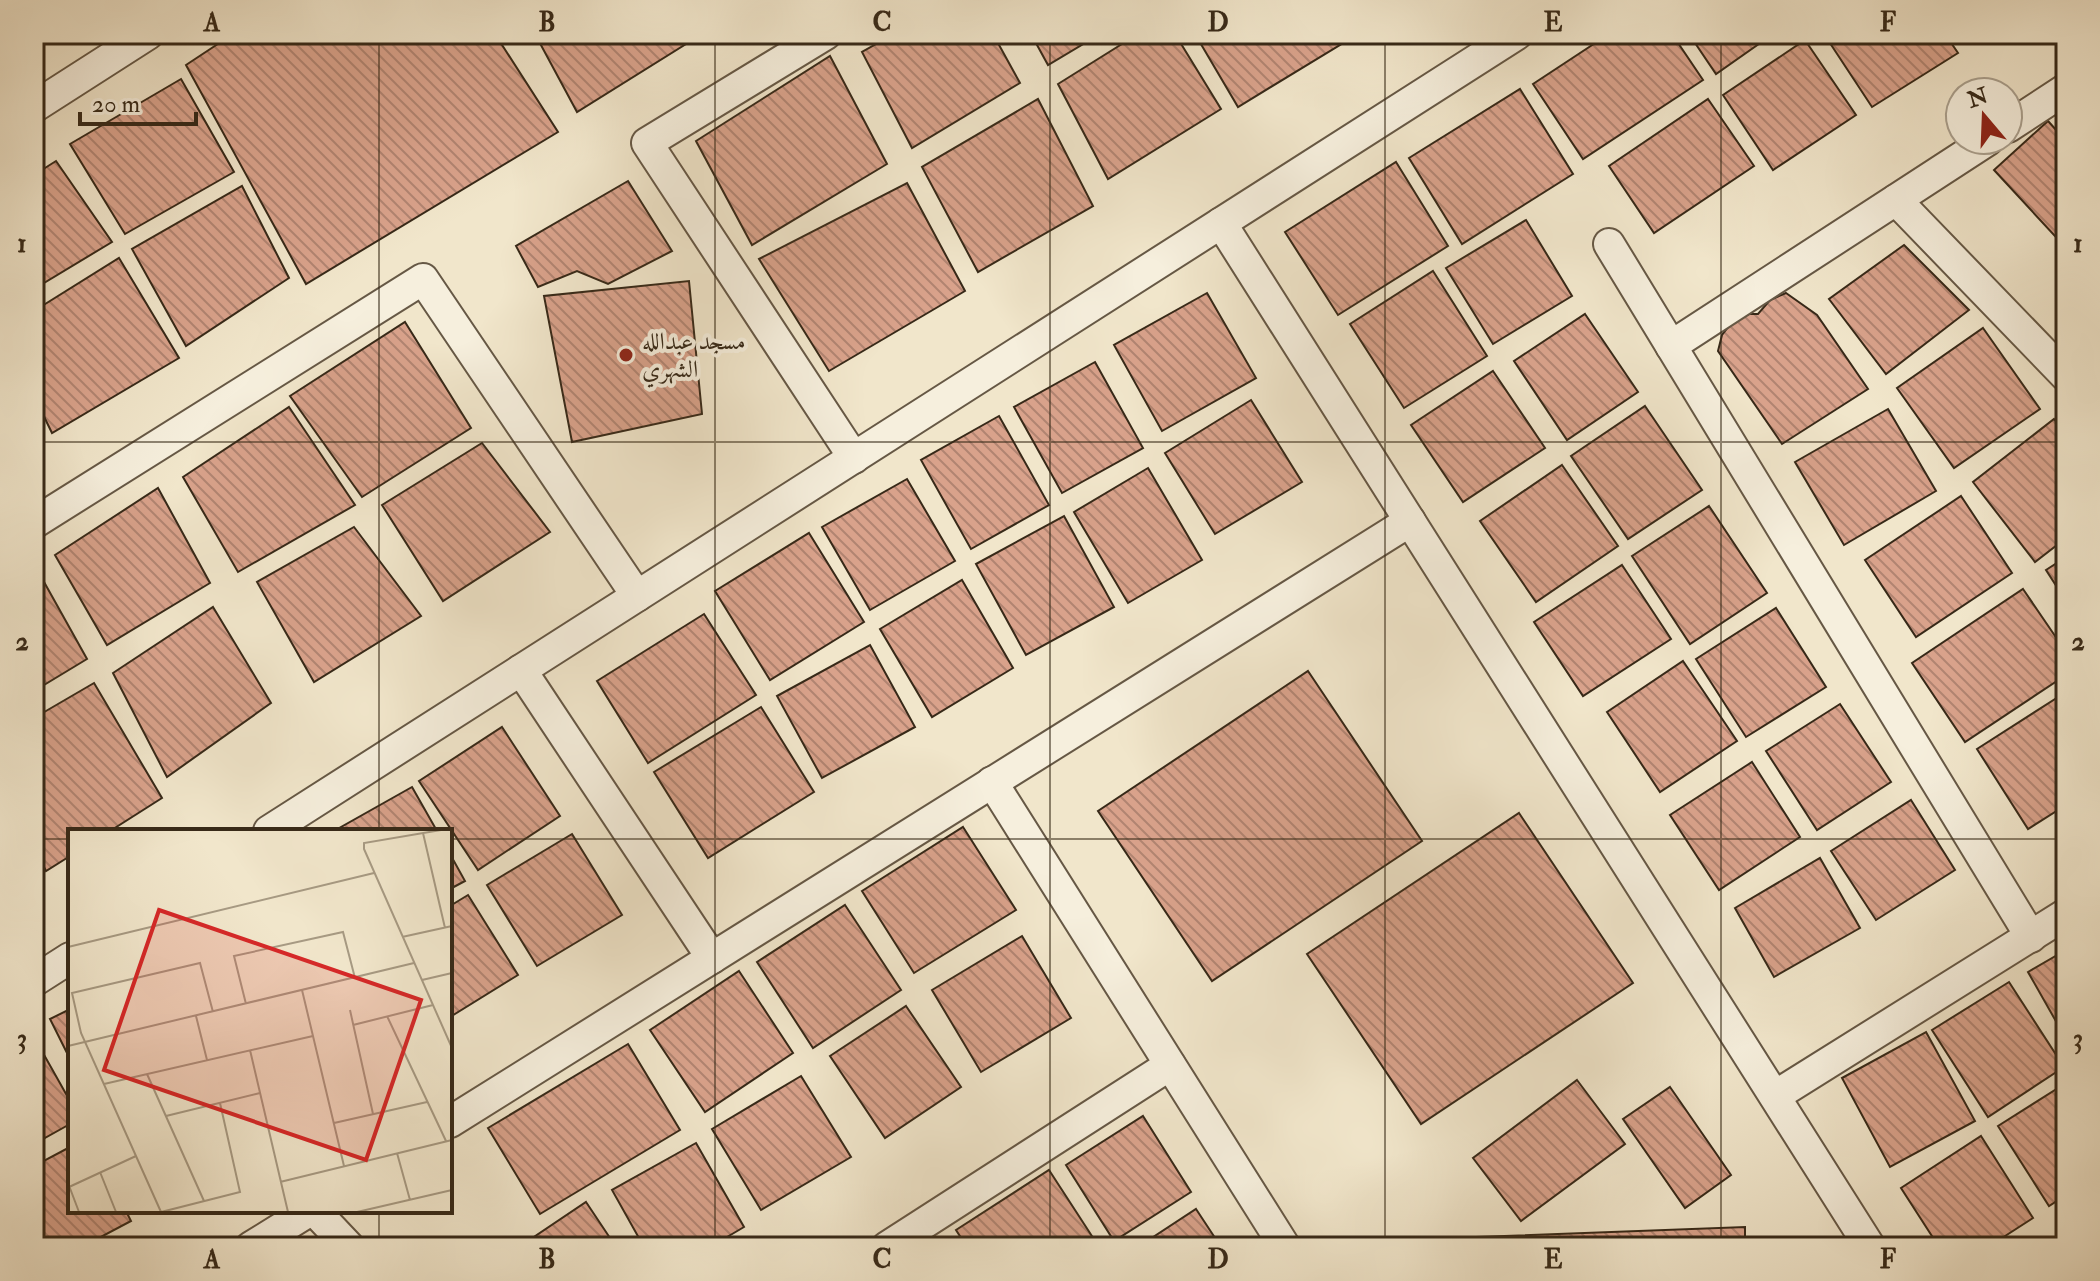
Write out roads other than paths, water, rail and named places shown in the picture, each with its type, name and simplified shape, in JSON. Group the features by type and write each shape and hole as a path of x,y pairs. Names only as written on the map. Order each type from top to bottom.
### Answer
{"street":[{"path":"34,107 148,34"},
{"path":"826,34 647,143 854,458"},
{"path":"272,829 1517,34"},
{"path":"2024,117 2066,89"},
{"path":"1671,346 1963,156"},
{"path":"1896,200 2066,376"},
{"path":"1221,223 1870,1247"},
{"path":"1609,244 2031,937"},
{"path":"34,523 423,279 637,596"},
{"path":"452,1121 1410,521"},
{"path":"521,670 712,958"},
{"path":"992,782 1285,1247"},
{"path":"1775,1096 2066,914"},
{"path":"34,981 68,959"},
{"path":"905,1242 1170,1065"},
{"path":"251,1247 306,1213"},
{"path":"317,1213 349,1247"}],"place":[{"name":"مسجد عبدالله الشهري","path":"626,355"}]}
